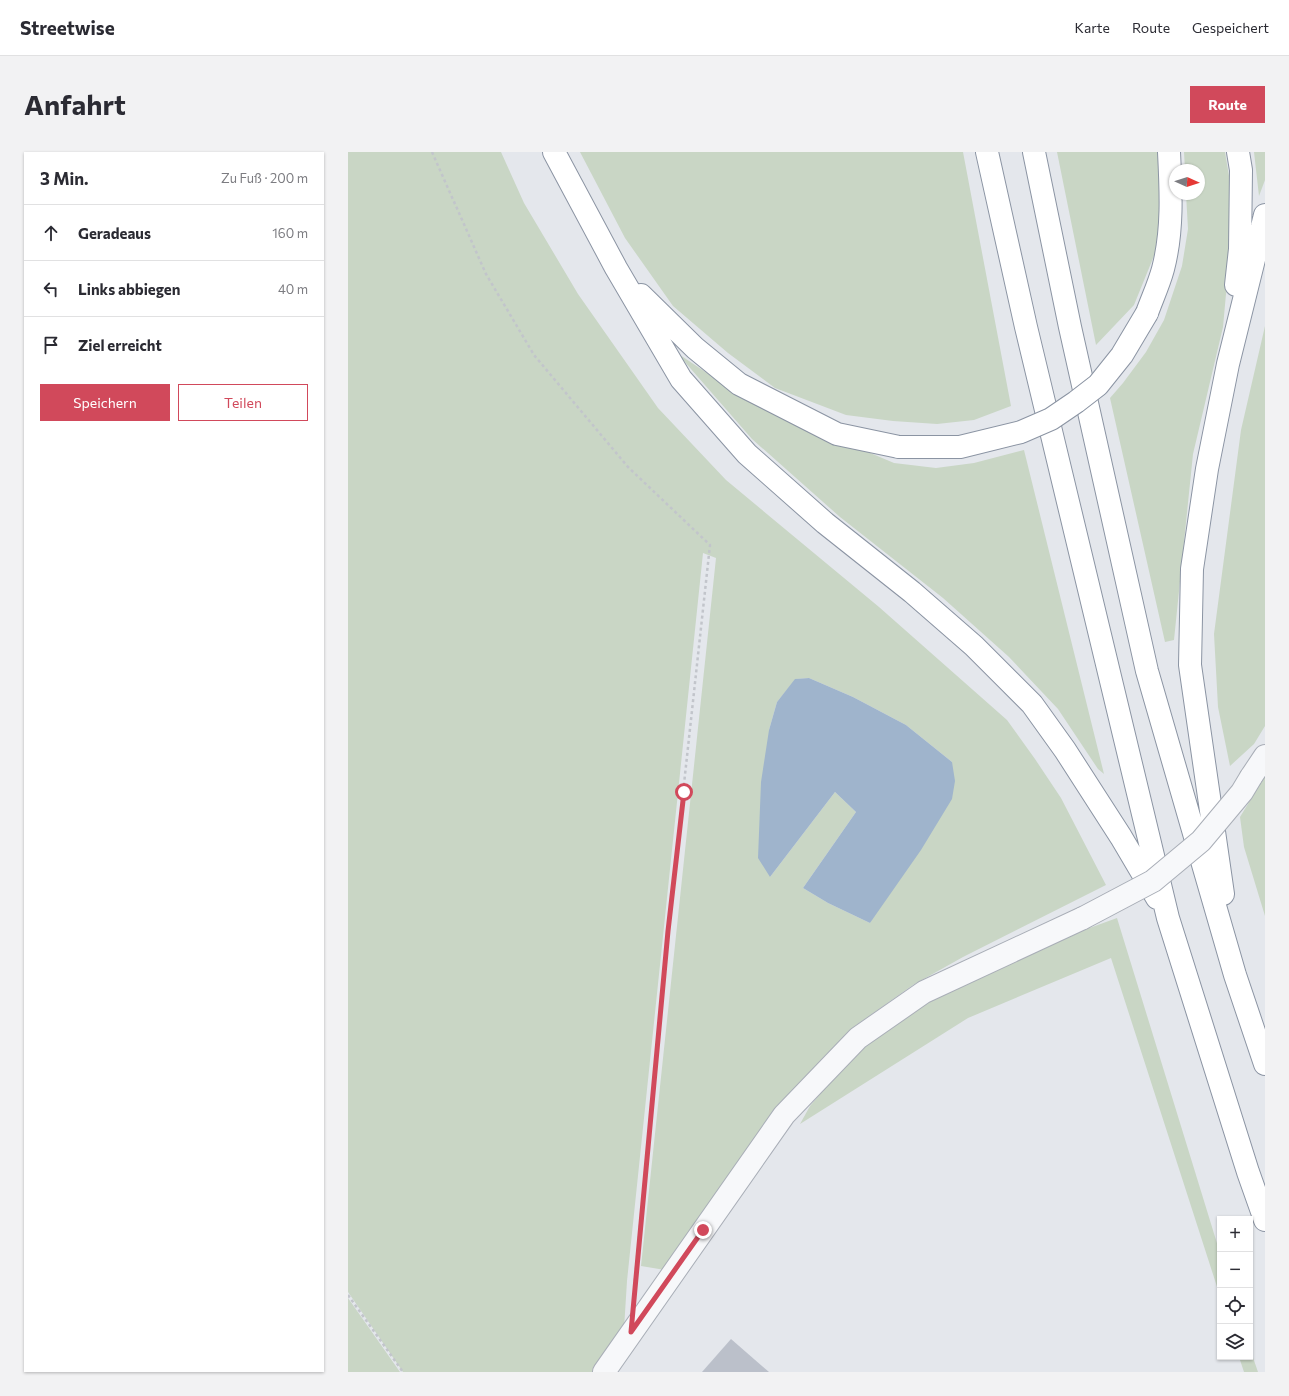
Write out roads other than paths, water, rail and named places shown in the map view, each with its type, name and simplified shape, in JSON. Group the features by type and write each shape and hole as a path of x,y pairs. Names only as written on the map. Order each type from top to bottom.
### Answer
{"highway":[{"path":"554,152 616,268 681,379 747,454 825,523 912,592 974,646 1032,704 1065,750 1121,837 1168,918"},
{"path":"987,152 1026,327 1168,918 1265,1220"},
{"path":"1034,152 1070,327 1147,671 1235,975 1265,1064"},
{"path":"616,268 694,348 739,384 837,434 899,447 960,447 1021,432 1051,419 1098,385 1122,356 1147,313 1163,270 1169,233 1171,197 1169,152"},
{"path":"1228,364 1240,249 1240,170 1238,152"},
{"path":"1235,975 1190,665 1192,569 1207,469 1228,364 1265,215"}],"street":[{"path":"604,1372 784,1115 858,1038 924,992 1084,918 1153,881 1201,841 1242,792 1265,756"}],"water":[{"path":"809,678 853,697 906,725 952,762 955,781 952,799 921,850 870,923 828,903 803,888 856,812 835,792 770,877 758,858 761,782 769,730 777,702 795,679"}]}
